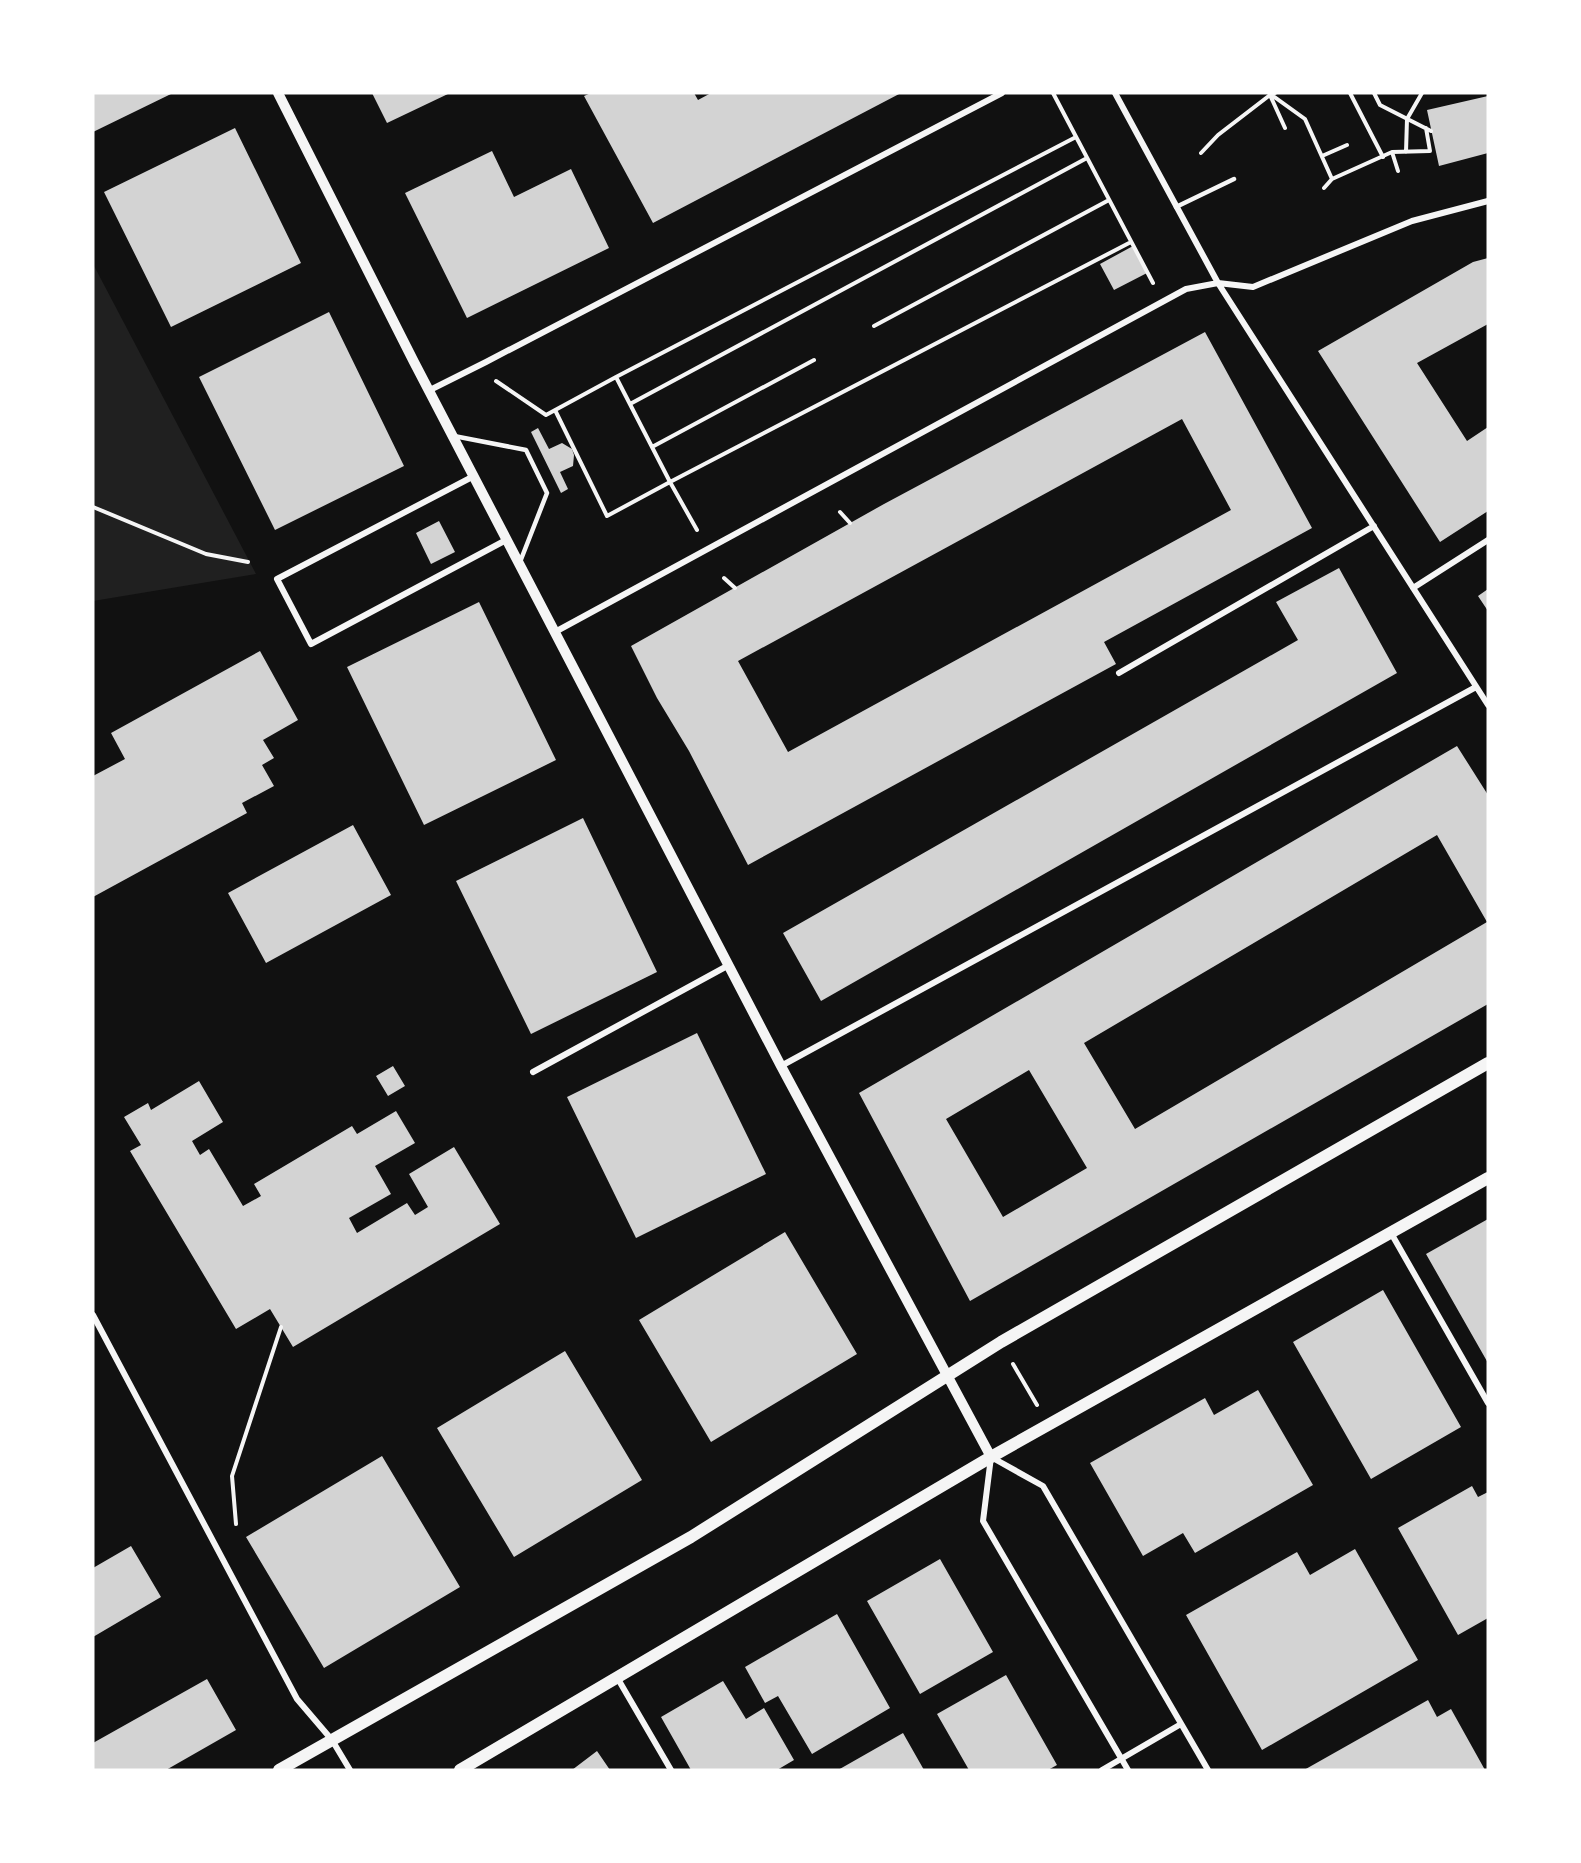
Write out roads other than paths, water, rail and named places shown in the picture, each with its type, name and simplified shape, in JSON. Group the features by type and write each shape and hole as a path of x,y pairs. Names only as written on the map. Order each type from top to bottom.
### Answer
{"main road":[{"path":"279,1770 691,1537 1001,1342 1488,1063"},
{"path":"460,1770 991,1458 1488,1178"}],"street":[{"path":"278,93 453,436 730,964 781,1066 991,1458 1043,1486 1208,1770"},
{"path":"430,390 1002,93"},
{"path":"1115,93 1218,283 1488,705"},
{"path":"555,632 1186,289 1218,283 1253,287 1412,221 1488,201"},
{"path":"475,476 278,579 311,644 508,539"},
{"path":"1119,673 1374,526"},
{"path":"1413,588 1488,540"},
{"path":"781,1066 1476,687"},
{"path":"532,1072 730,964"},
{"path":"1391,1233 1488,1402"},
{"path":"93,1315 297,1699 332,1740 350,1770"},
{"path":"991,1458 982,1521 1128,1770"},
{"path":"618,1679 671,1770"},
{"path":"1102,1770 1182,1724"}],"lane":[{"path":"1176,207 1234,179"},
{"path":"453,436 526,450 547,493 520,562"}]}
